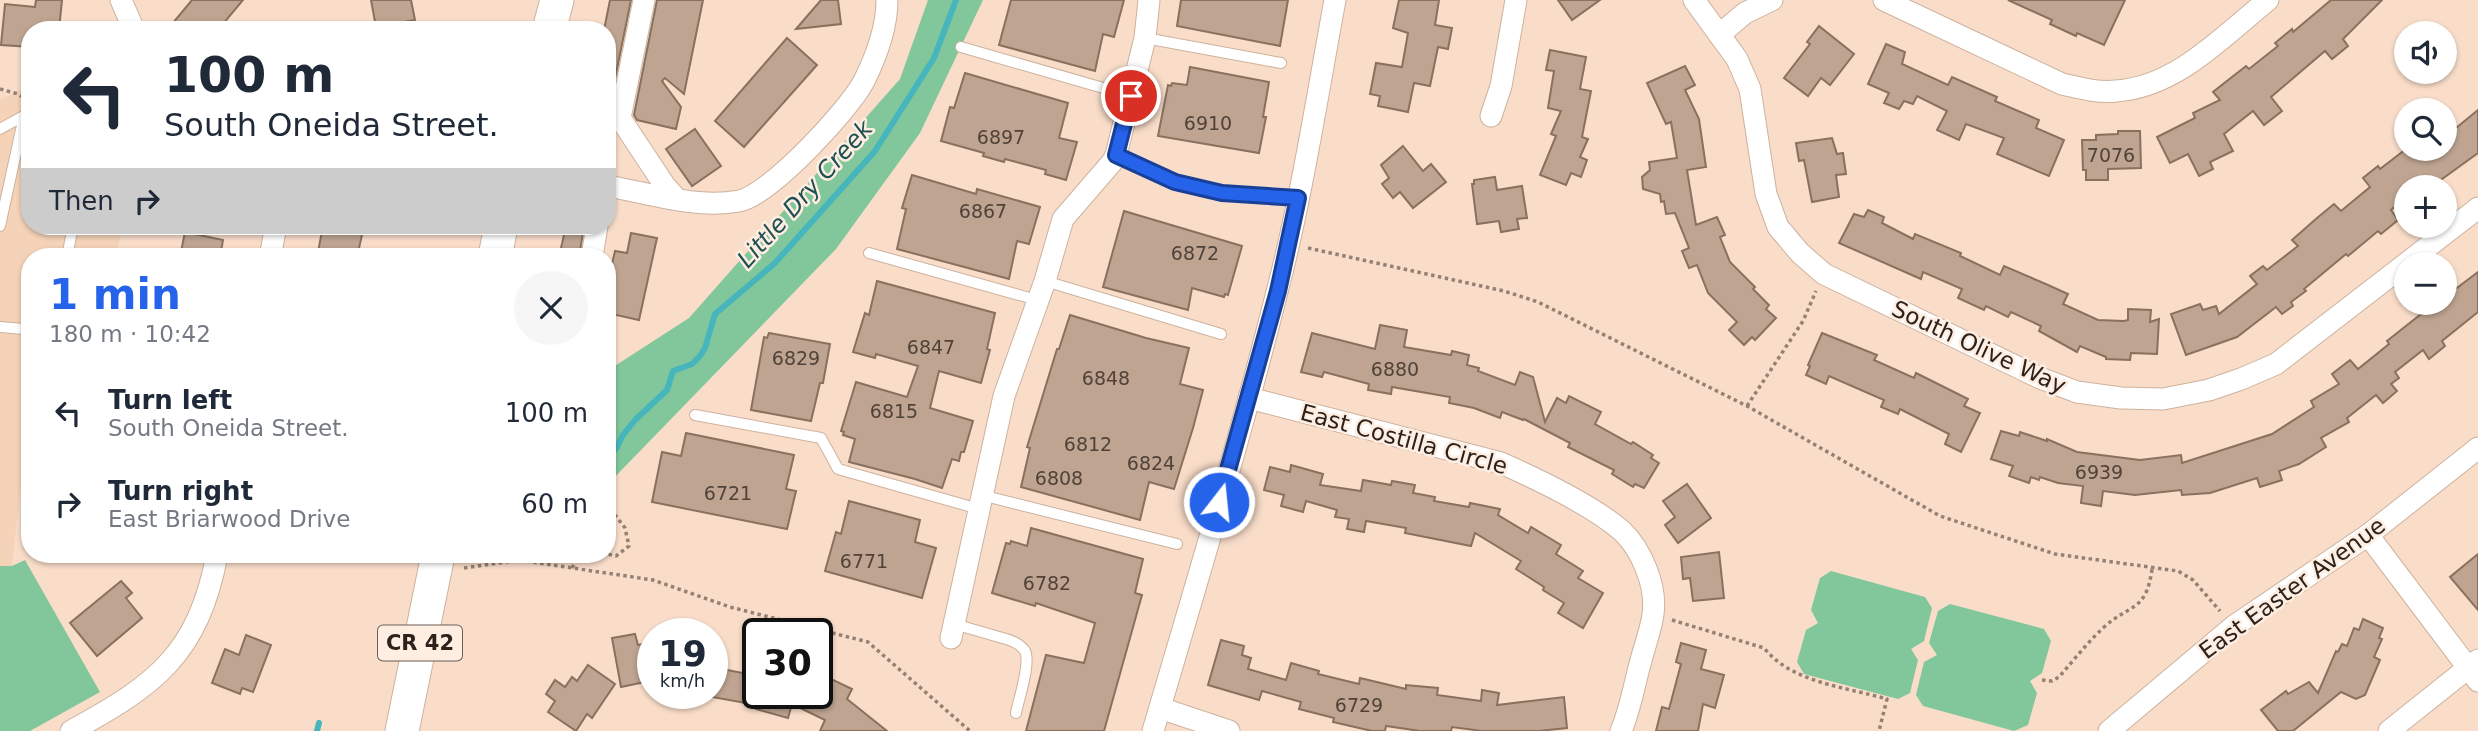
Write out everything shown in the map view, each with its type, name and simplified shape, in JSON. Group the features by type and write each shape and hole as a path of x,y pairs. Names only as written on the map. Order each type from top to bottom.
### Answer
{"main road":[{"path":"534,21 537,0"},
{"path":"551,21 557,0"},
{"name":"CR 42","path":"402,731 436,564"}],"street":[{"path":"121,0 130,21"},
{"path":"644,0 620,118 665,186 676,198"},
{"path":"616,188 712,204 742,200 766,189 788,170 863,83 885,29 887,0"},
{"path":"952,631 1003,396 1041,291 1063,219 1116,155 1145,38 1149,0"},
{"path":"1153,731 1249,398 1288,244 1335,0"},
{"path":"1491,116 1500,86 1516,0"},
{"name":"South Olive Way","path":"1694,0 1737,59 1750,89 1766,194 1778,227 1800,253 1824,274 2040,378 2077,392 2121,398 2163,399 2208,390 2276,364 2478,208"},
{"path":"1719,35 1745,13 1772,0"},
{"path":"1884,0 2062,84 2092,91 2115,92 2141,88 2166,78 2268,0"},
{"name":"East Costilla Circle","path":"1249,398 1500,463 1538,479 1623,532 1635,547 1647,571 1652,589 1653,615 1621,731"},
{"name":"East Easter Avenue","path":"2109,731 2234,626 2368,535 2478,448"},
{"path":"2368,535 2475,670 2389,731"},
{"path":"71,731 119,706 159,676 170,664 192,632 202,611 214,563"},
{"path":"1160,708 1229,731"}],"lane":[{"path":"1145,38 1281,63"},
{"path":"961,47 1131,96"},
{"path":"0,129 21,117"},
{"path":"0,226 21,139"},
{"path":"1116,155 1175,182 1222,193 1298,198"},
{"path":"869,253 1221,334"},
{"path":"0,327 21,329"},
{"path":"695,415 821,438 838,469 1177,544"},
{"path":"952,631 1015,642 1024,649 1027,661 1016,713"}],"path":[{"path":"0,89 21,96"},
{"path":"1288,244 1503,290 1538,302 1747,406 1940,516 2055,554 2178,571 2193,580 2234,626"},
{"path":"1747,406 1803,321 1824,274"},
{"path":"616,516 625,528 629,546 616,555"},
{"path":"436,564 457,563"},
{"path":"539,563 653,579 730,607 868,642 970,731"},
{"path":"572,568 575,563"},
{"path":"2042,680 2052,681 2059,677 2105,626 2137,605 2149,589 2152,569"},
{"path":"1653,615 1764,648 1771,657 1800,675 1887,699 1879,731"}],"shaded area":[{"path":"21,89 21,235 121,235 118,248 21,248 21,484 12,566 0,566 0,100"}],"green space":[{"path":"928,0 983,0 920,133 836,249 616,476 616,365 689,318 900,79"},
{"path":"21,562 27,563 100,692 30,731 0,731 0,566 12,566"},
{"path":"1831,571 1925,597 1932,608 1924,641 1911,649 1918,660 1910,693 1898,699 1804,674 1797,662 1806,630 1818,623 1811,610 1820,578"},
{"path":"1950,604 2044,629 2051,641 2042,673 2030,681 2037,693 2028,725 2014,731 1923,706 1916,695 1924,662 1937,655 1929,643 1938,611"}],"building":[{"path":"36,0 62,0 60,21 21,21 21,46 1,45 5,4 35,7"},
{"path":"192,0 243,0 226,21 174,21"},
{"path":"371,0 411,0 415,20 375,21"},
{"path":"610,0 631,0 616,74 616,21 606,21"},
{"path":"657,0 703,0 684,94 665,78 662,81 681,107 676,129 637,120 634,115"},
{"path":"821,0 838,0 841,24 796,29"},
{"path":"1011,0 1124,0 1114,37 1103,34 1095,71 999,45"},
{"path":"1181,0 1288,0 1280,46 1177,26"},
{"path":"1399,0 1439,0 1435,25 1452,28 1448,49 1438,47 1430,86 1414,83 1408,112 1378,106 1380,96 1370,94 1376,63 1402,67 1408,33 1393,28"},
{"path":"1558,0 1600,0 1572,20"},
{"path":"2008,0 2125,0 2104,45 2050,24 2052,20"},
{"path":"2331,0 2382,0 2343,39 2348,46 2332,59 2325,51 2271,97 2282,111 2264,125 2253,111 2224,134 2233,151 2210,162 2213,169 2199,176 2188,154 2170,163 2157,137 2195,118 2193,113 2220,100 2213,92 2246,66 2249,69 2278,46 2275,43 2292,29 2293,32"},
{"path":"1819,26 1854,54 1830,85 1821,78 1808,96 1784,78 1810,44 1807,42"},
{"path":"787,38 817,65 744,147 715,121"},
{"path":"1886,44 1905,52 1902,64 1948,85 1952,77 1997,97 1995,101 2039,120 2036,128 2064,140 2049,176 1997,154 2004,138 1966,124 1959,140 1937,130 1947,111 1917,96 1913,104 1904,101 1899,109 1884,103 1889,93 1868,84"},
{"path":"1550,50 1586,57 1580,89 1591,91 1582,137 1588,139 1580,157 1587,160 1581,177 1571,173 1566,185 1540,175 1556,136 1551,134 1561,111 1548,108 1554,71 1546,70"},
{"path":"1685,66 1695,85 1685,90 1699,119 1706,167 1687,170 1696,225 1717,217 1725,235 1720,237 1730,262 1755,287 1753,289 1769,305 1766,309 1776,318 1755,340 1752,337 1744,345 1729,330 1737,322 1708,293 1697,265 1689,268 1682,251 1689,248 1675,213 1666,214 1660,194 1643,189 1642,177 1650,170 1649,162 1677,158 1671,122 1666,124 1647,83"},
{"path":"1190,67 1269,82 1259,153 1158,136 1168,85 1187,85"},
{"path":"965,73 1068,103 1059,138 1077,142 1066,180 1045,174 1046,170 1005,159 1004,162 983,156 984,153 941,141 950,107 954,108"},
{"path":"2478,110 2478,153 2448,175 2394,175 2394,207 2391,210 2394,223 2381,234 2378,231 2348,256 2346,254 2304,289 2306,291 2291,302 2293,306 2282,314 2276,307 2237,337 2186,355 2171,314 2200,304 2203,310 2216,306 2219,314 2257,284 2250,276 2263,266 2267,270 2298,246 2292,240 2317,218 2334,204 2341,211 2370,187 2363,178 2378,166 2380,169 2394,158 2394,161 2457,161 2457,127"},
{"path":"695,129 721,166 692,186 666,149"},
{"path":"2118,131 2140,131 2141,168 2108,169 2108,180 2086,180 2082,140 2096,140 2096,135 2118,134"},
{"path":"1832,138 1837,154 1843,153 1846,174 1836,175 1839,197 1812,202 1804,160 1799,161 1796,143"},
{"path":"1403,146 1423,171 1431,164 1446,182 1413,208 1400,192 1393,198 1382,184 1389,178 1381,165"},
{"path":"912,175 976,194 977,189 1040,207 1029,244 1017,241 1009,279 897,249 906,209 902,208"},
{"path":"1495,177 1497,190 1522,186 1527,218 1517,219 1519,229 1501,232 1499,221 1477,224 1472,184 1474,180"},
{"path":"1868,210 1884,217 1882,223 1913,239 1915,234 1961,253 1960,256 2000,275 2004,266 2068,294 2063,304 2098,320 2124,321 2128,320 2128,309 2151,310 2150,322 2159,319 2157,354 2131,353 2130,360 2106,359 2080,346 2077,352 2039,331 2041,326 2011,312 2008,317 1986,306 1984,310 1958,298 1962,289 1923,272 1921,279 1839,243 1854,214 1864,217"},
{"path":"1124,211 1242,246 1228,295 1225,294 1224,297 1192,288 1188,310 1103,287"},
{"path":"631,233 657,238 639,320 616,315 616,251 627,253"},
{"path":"184,235 223,240 222,248 182,248"},
{"path":"321,235 362,235 359,248 319,248"},
{"path":"564,235 583,235 580,248 561,248"},
{"path":"2478,272 2478,312 2442,341 2445,346 2429,359 2423,350 2395,372 2399,378 2391,384 2397,391 2383,403 2376,395 2347,418 2349,422 2321,438 2326,447 2299,464 2279,471 2282,480 2260,487 2257,478 2210,493 2182,495 2181,490 2135,495 2103,491 2101,506 2081,503 2083,486 2058,483 2040,477 2039,480 2031,477 2029,483 2009,476 2013,466 1991,459 2001,431 2019,436 2020,432 2047,439 2077,452 2140,460 2181,455 2182,463 2272,434 2314,407 2311,401 2339,384 2332,374 2350,360 2358,369 2420,315 2457,315 2457,288"},
{"path":"877,281 995,313 987,349 990,350 981,383 939,371 930,408 973,421 964,452 961,452 959,461 952,459 942,488 849,462 855,439 843,435 844,432 841,431 856,382 907,397 918,366 876,354 875,358 853,352 865,313 869,315"},
{"path":"1070,315 1189,348 1180,384 1203,390 1193,428 1174,489 1149,482 1140,520 1021,487 1030,448 1027,447"},
{"path":"1380,325 1407,330 1404,347 1451,355 1452,351 1469,355 1467,365 1515,385 1520,372 1533,377 1545,422 1557,398 1566,403 1569,396 1601,412 1595,424 1631,444 1633,442 1653,455 1651,458 1659,463 1644,488 1635,484 1633,487 1612,474 1614,470 1568,447 1570,443 1524,419 1502,412 1500,418 1474,408 1449,403 1450,397 1392,387 1391,394 1368,390 1369,384 1324,372 1322,377 1301,372 1312,333 1375,349"},
{"path":"769,333 830,344 823,383 820,383 811,421 751,410 764,337 767,338"},
{"path":"1822,333 1877,355 1874,360 1914,378 1916,373 1968,399 1964,406 1980,413 1961,452 1945,444 1949,434 1900,409 1898,414 1881,407 1884,400 1829,376 1826,384 1806,375"},
{"path":"686,433 794,455 786,489 796,491 787,529 652,502 662,452 681,456"},
{"path":"1291,465 1323,474 1320,485 1361,491 1363,480 1391,485 1392,481 1415,485 1413,493 1435,497 1434,501 1469,507 1470,503 1500,509 1498,515 1528,533 1531,527 1561,545 1556,554 1583,571 1578,578 1603,593 1583,628 1558,613 1564,603 1516,569 1521,561 1475,533 1471,546 1405,533 1406,528 1366,521 1364,532 1347,529 1349,519 1335,517 1337,510 1306,501 1303,512 1281,506 1284,495 1264,490 1270,467 1290,472"},
{"path":"1687,484 1711,518 1678,543 1665,525 1675,517 1663,501"},
{"path":"849,501 920,520 915,542 936,548 922,598 825,571 836,532 841,534"},
{"path":"1031,528 1143,559 1135,593 1142,595 1104,731 1026,731 1046,655 1084,663 1095,623 1036,603 1035,606 992,593 1006,543 1010,544 1011,541 1027,546"},
{"path":"1719,552 1724,598 1693,601 1690,578 1683,579 1681,557"},
{"path":"2478,554 2478,610 2450,577"},
{"path":"121,581 132,593 126,598 142,618 97,656 70,623"},
{"path":"2363,619 2383,628 2379,638 2382,639 2374,657 2380,660 2365,695 2356,699 2341,692 2293,731 2278,731 2261,710 2286,691 2288,694 2309,682 2318,693 2336,651 2338,652 2342,644 2347,646 2354,628 2359,630"},
{"path":"635,634 637,684 621,687 612,638"},
{"path":"246,635 271,645 253,692 242,688 240,694 212,683 225,649 239,655"},
{"path":"1221,640 1244,646 1242,655 1251,658 1248,669 1286,680 1291,663 1319,671 1318,674 1359,684 1360,678 1406,689 1406,685 1438,688 1437,695 1481,701 1482,690 1499,693 1497,705 1564,697 1567,728 1482,731 1452,727 1451,731 1420,731 1386,726 1385,731 1372,731 1333,722 1334,718 1299,709 1301,702 1262,691 1259,700 1208,685"},
{"path":"1681,643 1706,650 1701,669 1724,675 1715,708 1703,704 1698,731 1656,731 1662,707 1669,709 1681,664 1676,662"},
{"path":"588,665 615,684 592,718 587,714 576,731 548,712 555,701 546,694 555,680 565,687 572,677 577,681"},
{"path":"728,670 742,673 742,702 728,700"},
{"path":"833,680 852,689 847,699 887,731 820,731 825,720 802,709 833,709"},
{"path":"756,709 791,709 788,718"}],"waterway":[{"name":"Little Dry Creek","path":"616,449 635,420 667,390 673,371 692,364 700,356 715,314 775,263 875,151 934,58 956,0"},
{"name":"Little Dry Creek","path":"317,731 319,723"}],"route":[{"path":"1131,96 1116,155 1175,182 1222,193 1298,198 1278,291 1219,502"}]}
